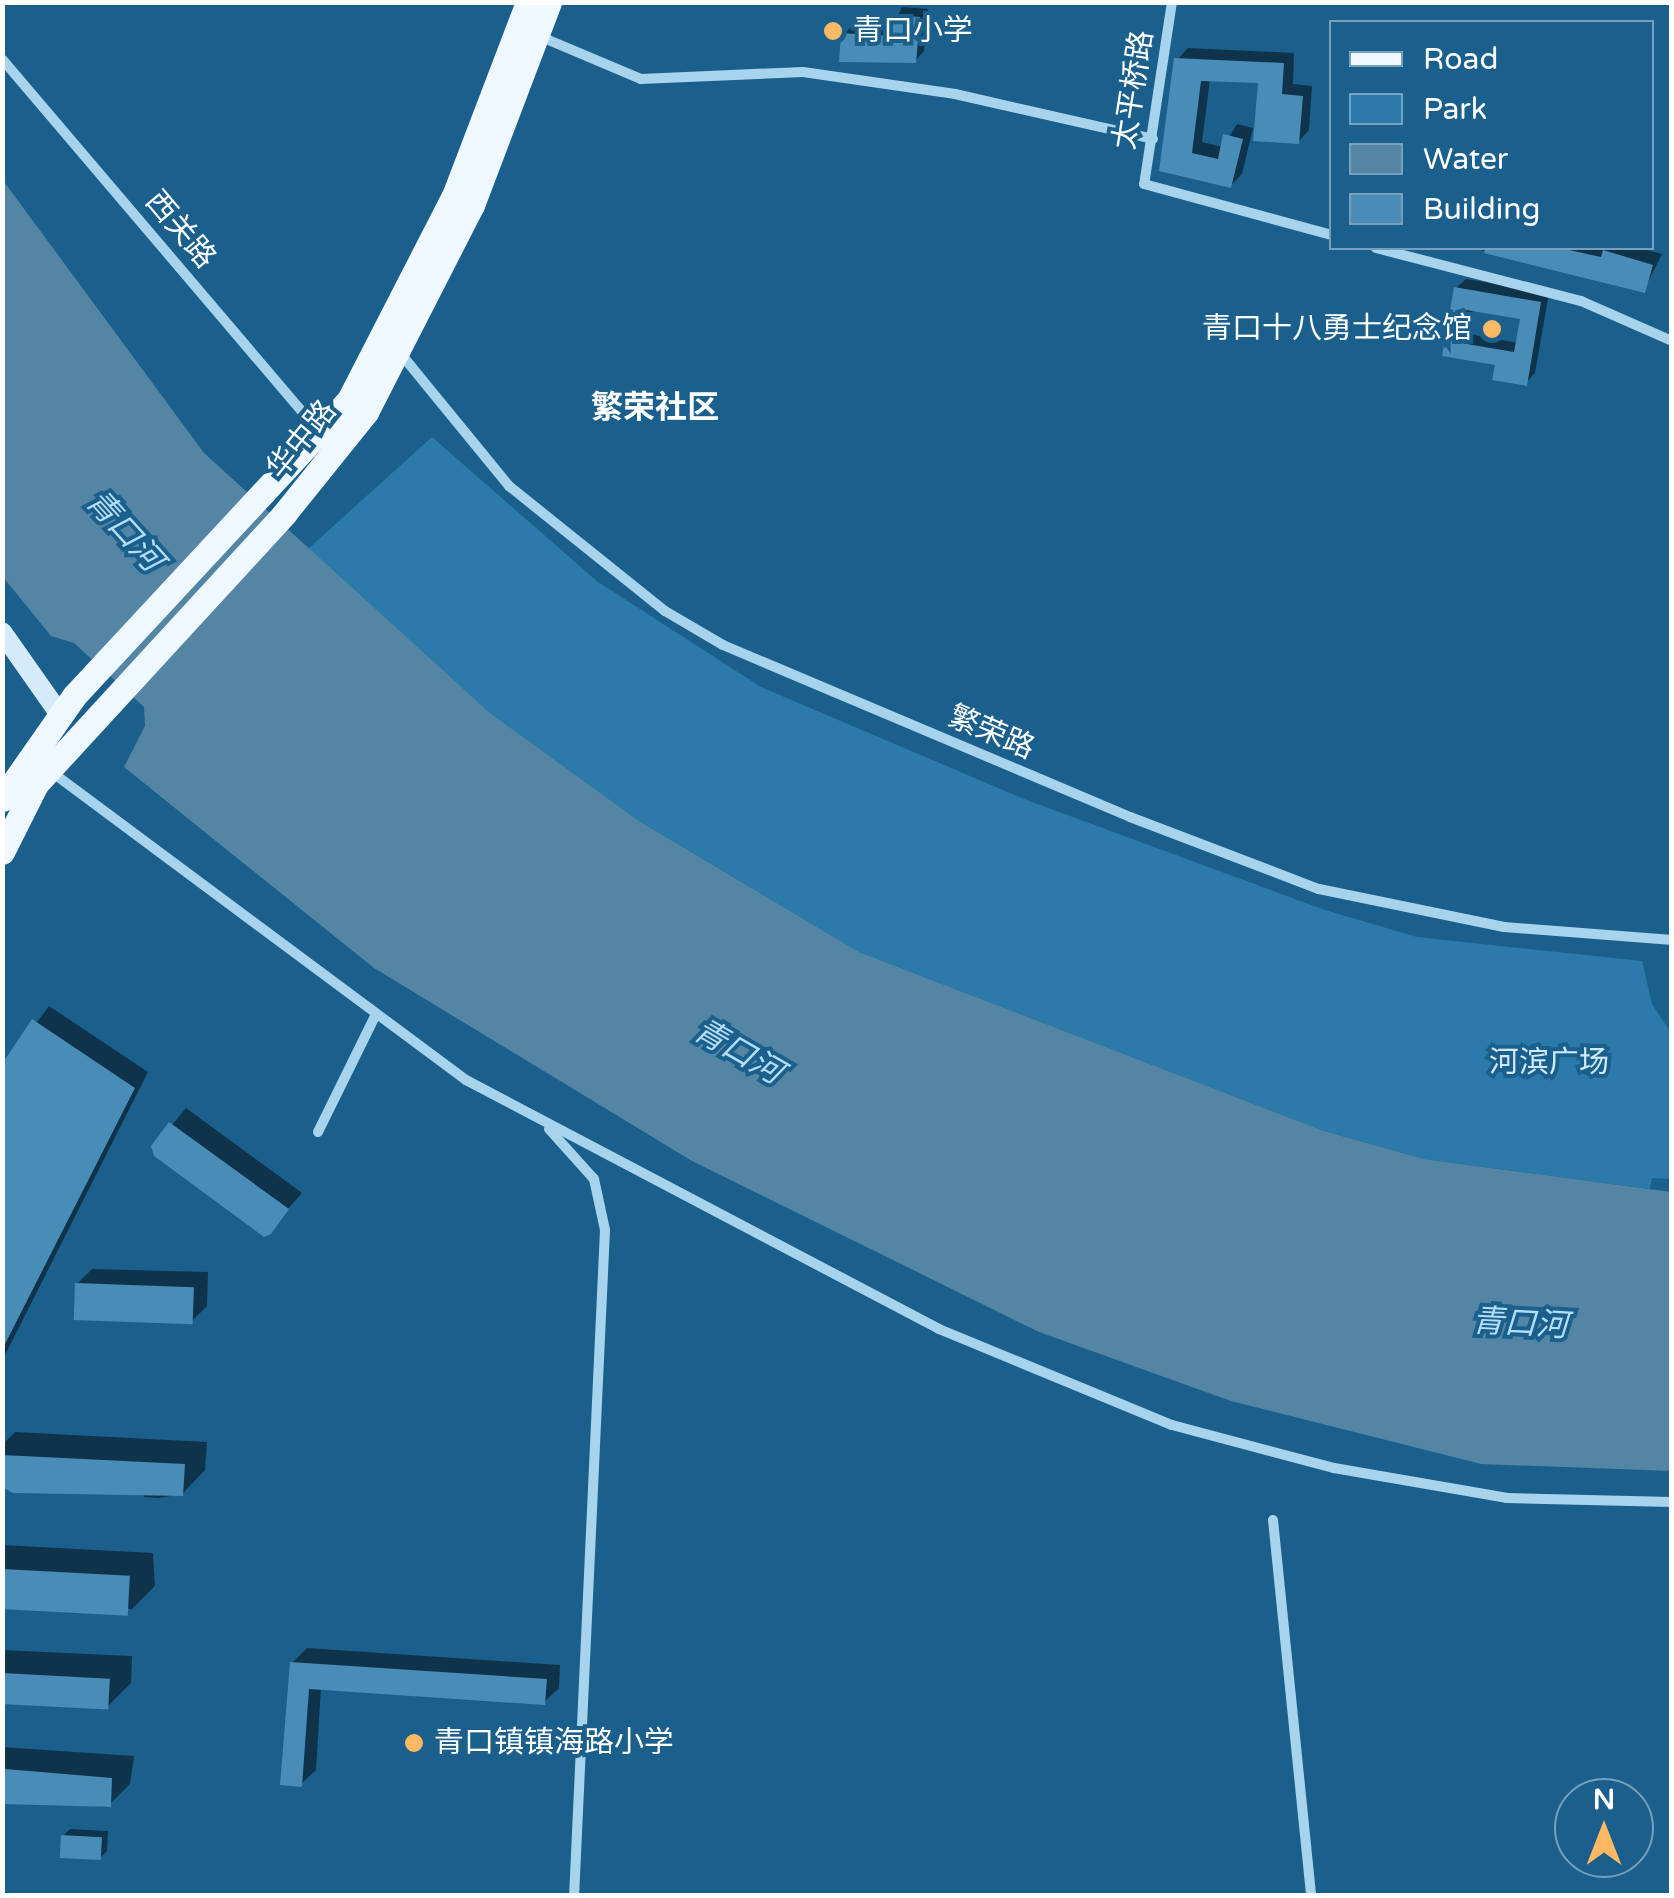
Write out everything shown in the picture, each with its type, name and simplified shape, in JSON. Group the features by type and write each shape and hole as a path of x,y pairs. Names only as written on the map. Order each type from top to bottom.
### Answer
{"main road":[{"name":"华中路","path":"2,852 48,770 275,505 386,339 454,196 528,2"},
{"name":"华中路","path":"2,799 68,706 366,412 400,354 472,205 550,2"}],"street":[{"name":"太平桥路","path":"1172,2 1144,184 1329,234"},
{"path":"539,36 641,79 803,72 955,94 1153,139"},
{"name":"西关路","path":"2,58 320,434"},
{"path":"1384,250 1581,301 1672,341"},
{"name":"繁荣路","path":"400,354 510,486 633,587 723,645 1130,818 1320,889 1504,927 1672,940"},
{"path":"2,632 68,706"},
{"path":"48,770 466,1080 926,1322 1172,1425 1456,1492 1672,1502"},
{"path":"318,1132 376,1014"},
{"path":"542,1121 594,1179 605,1230 574,1896"},
{"path":"1272,1520 1311,1896"}],"green space":[{"name":"河滨广场","path":"432,437 598,582 761,687 1024,799 1325,910 1417,937 1642,961 1652,1004 1671,1033 1671,1179 1652,1178 1650,1189 1424,1159 1324,1131 859,952 639,821 490,713 308,549"}],"water":[{"name":"青口河","path":"2,179 204,453 490,713 639,821 859,952 1324,1131 1424,1159 1671,1192 1671,1471 1481,1464 1231,1401 1039,1332 692,1161 374,968 124,767 145,726 144,707 74,643 51,636 3,577"}],"building":[{"path":"890,15 920,17 916,63 839,62 841,33 889,36"},
{"path":"1174,58 1284,63 1282,94 1303,96 1299,144 1253,141 1258,83 1201,81 1192,153 1218,159 1223,134 1243,139 1231,188 1159,171"},
{"path":"1569,250 1601,257 1603,250 1653,265 1645,293 1484,253"},
{"path":"1454,287 1541,302 1527,386 1492,380 1495,365 1442,356","holes":["1466,310 1520,319 1514,352 1461,343"]},
{"path":"32,1019 135,1088 2,1350 2,1064"},
{"path":"169,1122 289,1209 271,1234 264,1237 154,1156 151,1146"},
{"path":"75,1283 194,1287 193,1324 74,1320"},
{"path":"2,1455 185,1464 183,1496 13,1493 2,1487"},
{"path":"2,1569 130,1576 128,1616 2,1609"},
{"path":"290,1662 547,1679 545,1705 309,1689 302,1787 280,1785"},
{"path":"2,1673 110,1679 108,1710 2,1704"},
{"path":"5,1769 112,1778 111,1807 2,1804"},
{"path":"61,1835 102,1837 101,1860 60,1858"}],"place":[{"name":"青口小学","path":"833,31"},
{"name":"青口十八勇士纪念馆","path":"1492,329"},
{"name":"青口镇镇海路小学","path":"414,1743"}],"district":[{"name":"繁荣社区","path":"655,408"}]}
